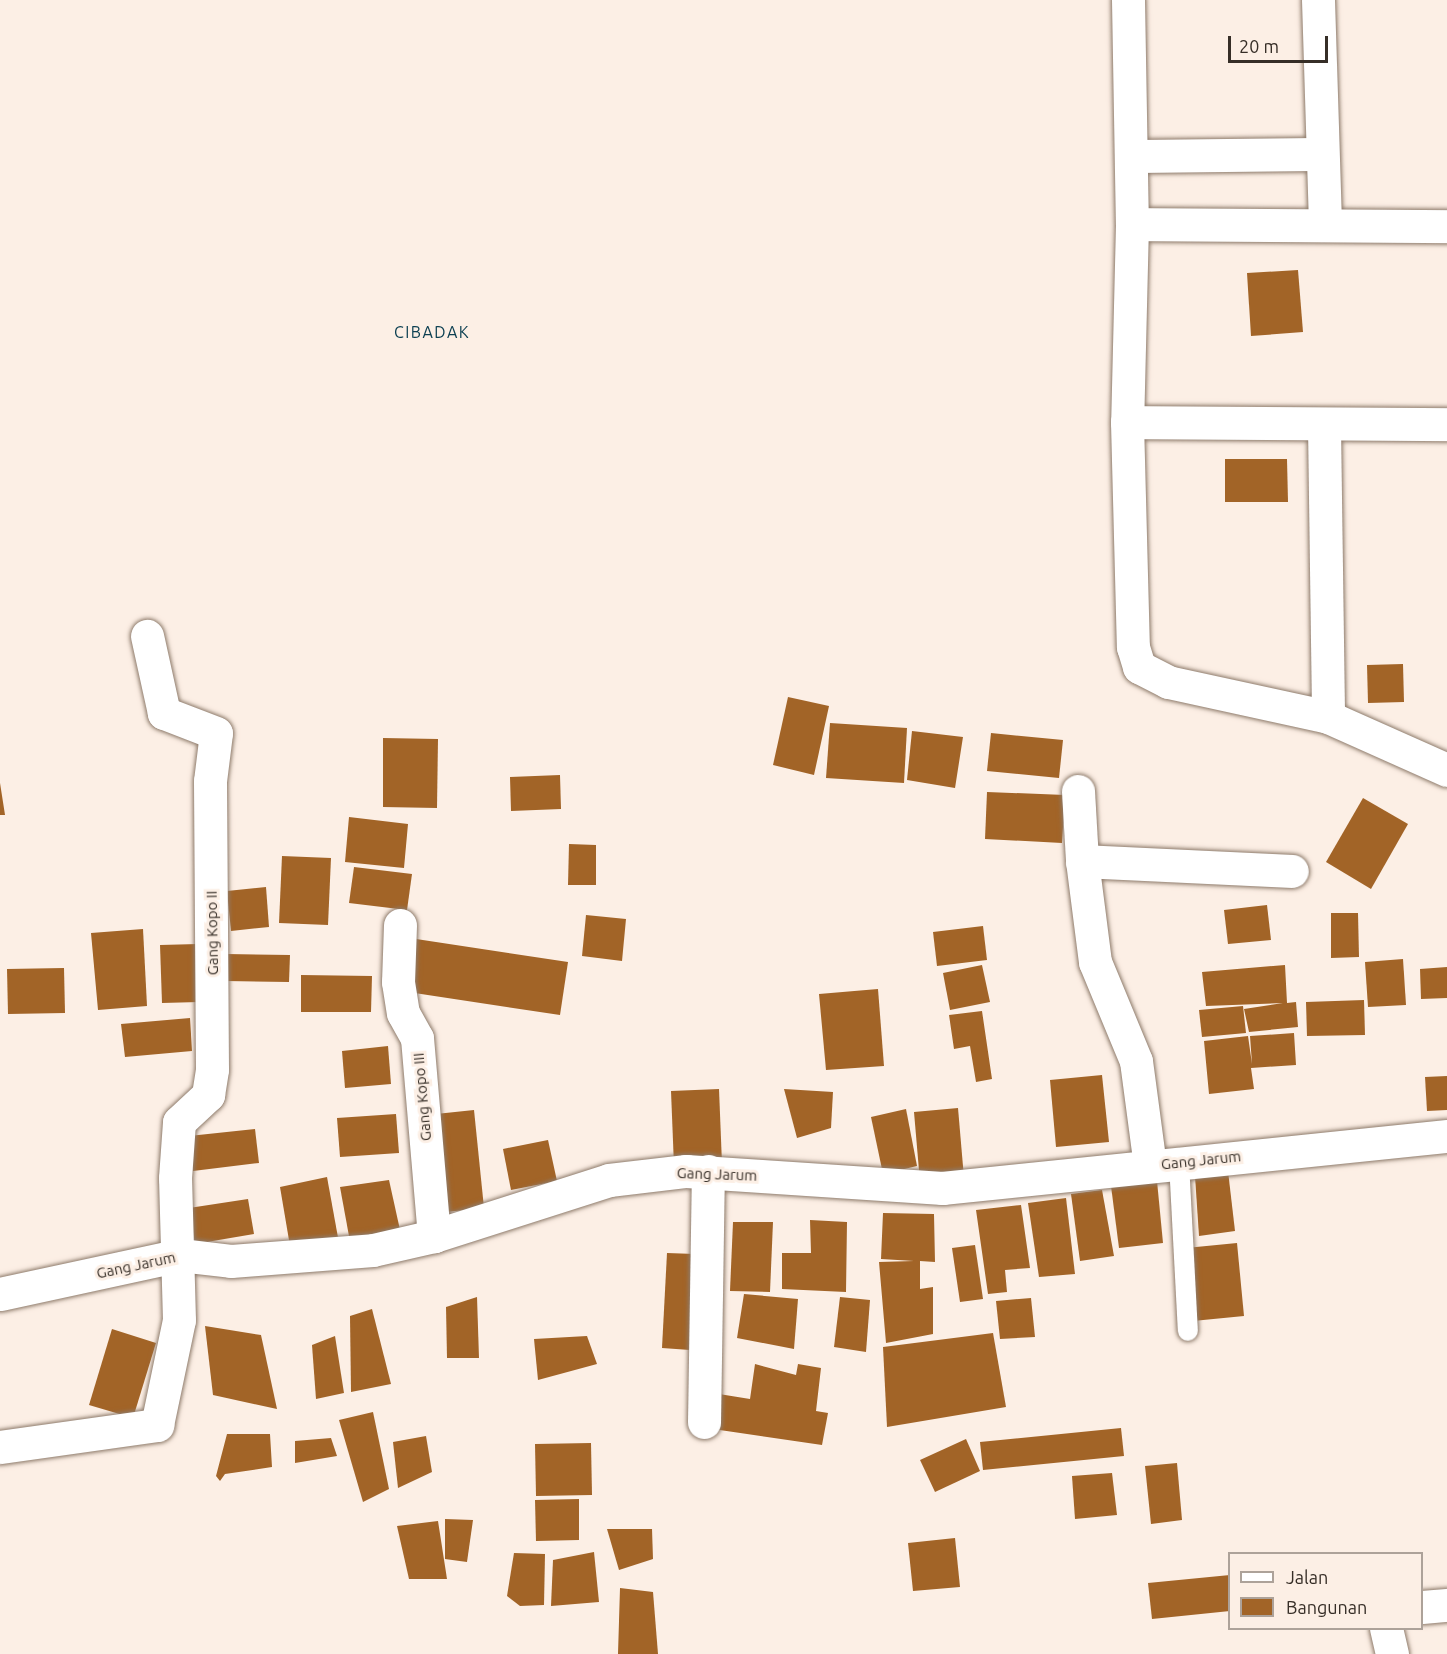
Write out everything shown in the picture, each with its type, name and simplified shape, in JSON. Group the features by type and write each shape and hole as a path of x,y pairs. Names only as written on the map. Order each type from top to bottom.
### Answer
{"street":[{"path":"1128,0 1132,224 1127,422 1133,647 1139,667 1168,682 1328,717 1447,770"},
{"path":"1318,0 1324,225"},
{"path":"1131,156 1321,154"},
{"path":"1132,224 1447,226"},
{"path":"1127,422 1447,424"},
{"path":"1324,425 1328,717"},
{"name":"Gang Kopo II","path":"147,636 164,714 216,733 210,781 212,1069 208,1095 180,1122 175,1178 180,1255"},
{"path":"1078,791 1082,861 1095,962 1136,1061 1164,1164"},
{"path":"1082,861 1292,871"},
{"name":"Gang Kopo III","path":"400,925 398,982 403,1013 417,1038 434,1236"},
{"name":"Gang Jarum","path":"0,1294 180,1255 231,1261 319,1257 434,1236 609,1180 708,1171 942,1188 1447,1136"},
{"path":"704,1422 708,1171"},
{"path":"0,1447 157,1425 179,1320 180,1255"},
{"path":"1423,1607 1447,1605"},
{"path":"1386,1630 1392,1654"}],"lane":[{"path":"1164,1164 1188,1331"}],"building":[{"path":"1298,270 1303,332 1251,336 1247,273"},
{"path":"1225,459 1287,459 1288,502 1225,502"},
{"path":"1403,664 1404,702 1368,703 1367,665"},
{"path":"788,697 829,706 814,775 773,765"},
{"path":"830,723 907,728 904,783 826,778"},
{"path":"912,731 963,737 955,788 907,780"},
{"path":"991,733 1063,740 1059,778 987,771"},
{"path":"383,738 438,739 437,808 383,807"},
{"path":"560,775 561,809 511,811 510,777"},
{"path":"0,783 5,815 0,815"},
{"path":"987,792 1065,795 1062,843 985,839"},
{"path":"1363,798 1408,824 1371,889 1326,862"},
{"path":"349,817 408,824 404,868 345,862"},
{"path":"569,844 596,845 596,885 568,885"},
{"path":"282,856 331,858 328,925 279,923"},
{"path":"354,867 412,874 407,910 349,903"},
{"path":"266,887 269,927 231,931 227,891"},
{"path":"1267,905 1271,940 1228,944 1224,910"},
{"path":"1331,913 1358,913 1359,957 1331,958"},
{"path":"586,915 626,919 622,961 582,956"},
{"path":"983,926 987,960 937,966 933,932"},
{"path":"143,929 147,1006 98,1010 91,933"},
{"path":"403,937 568,962 560,1015 408,992"},
{"path":"198,944 199,1002 162,1003 160,945"},
{"path":"226,954 290,955 289,982 226,981"},
{"path":"1403,959 1406,1005 1368,1007 1365,962"},
{"path":"982,965 990,1002 950,1010 943,973"},
{"path":"1285,965 1287,1003 1296,1002 1298,1027 1249,1032 1244,1009 1283,1003 1206,1006 1202,972"},
{"path":"1447,967 1447,998 1421,999 1420,969"},
{"path":"64,968 65,1013 8,1014 7,969"},
{"path":"301,975 372,976 371,1012 301,1012"},
{"path":"878,989 884,1066 826,1070 819,994"},
{"path":"1364,1000 1365,1035 1307,1036 1306,1002"},
{"path":"1243,1006 1246,1033 1202,1037 1199,1010"},
{"path":"982,1011 992,1079 976,1082 970,1046 954,1049 949,1015"},
{"path":"190,1018 192,1051 125,1057 121,1024"},
{"path":"1294,1033 1296,1065 1251,1068 1254,1089 1209,1094 1204,1041 1248,1036 1252,1064 1250,1036"},
{"path":"388,1046 391,1084 345,1088 342,1051"},
{"path":"1102,1075 1109,1142 1056,1147 1050,1080"},
{"path":"1447,1076 1447,1110 1427,1111 1425,1077"},
{"path":"719,1089 722,1164 674,1166 671,1091"},
{"path":"784,1089 833,1092 831,1128 797,1138"},
{"path":"958,1108 964,1178 920,1182 914,1112"},
{"path":"906,1109 917,1166 883,1174 871,1117"},
{"path":"474,1110 484,1208 446,1212 436,1114"},
{"path":"396,1114 399,1153 340,1157 337,1118"},
{"path":"255,1129 259,1163 193,1171 189,1136"},
{"path":"548,1140 557,1181 511,1190 503,1149"},
{"path":"1228,1171 1235,1231 1199,1236 1195,1176"},
{"path":"327,1177 339,1243 291,1252 280,1187"},
{"path":"389,1180 402,1239 351,1247 340,1187"},
{"path":"1157,1181 1163,1243 1119,1248 1111,1186"},
{"path":"1102,1190 1114,1256 1080,1261 1071,1194"},
{"path":"1066,1198 1075,1274 1039,1277 1028,1203"},
{"path":"248,1199 254,1234 195,1244 189,1208"},
{"path":"1021,1205 1030,1268 1005,1270 1007,1292 988,1294 976,1210"},
{"path":"883,1213 934,1214 935,1262 920,1261 920,1289 933,1287 933,1334 886,1343 879,1262 914,1261 881,1259"},
{"path":"810,1220 847,1222 846,1292 782,1289 782,1253 811,1253"},
{"path":"733,1222 773,1222 770,1292 730,1291"},
{"path":"1237,1243 1244,1316 1193,1321 1186,1248"},
{"path":"975,1245 983,1299 960,1302 952,1248"},
{"path":"667,1253 695,1254 690,1350 662,1348"},
{"path":"744,1294 798,1299 794,1349 737,1338"},
{"path":"477,1297 479,1358 447,1358 446,1307"},
{"path":"840,1297 870,1300 866,1352 834,1347"},
{"path":"1031,1298 1035,1337 1000,1339 996,1301"},
{"path":"372,1309 391,1384 351,1392 350,1316"},
{"path":"205,1326 261,1335 277,1409 213,1395"},
{"path":"112,1329 156,1343 133,1418 89,1405"},
{"path":"993,1333 1006,1407 887,1427 883,1347"},
{"path":"335,1336 344,1393 316,1399 312,1345"},
{"path":"587,1336 597,1364 538,1380 534,1339"},
{"path":"755,1364 796,1375 798,1364 821,1368 816,1411 828,1413 822,1445 713,1429 719,1394 750,1399"},
{"path":"373,1412 389,1489 363,1502 339,1420"},
{"path":"1121,1428 1124,1456 983,1470 980,1442"},
{"path":"227,1434 270,1434 272,1467 225,1474 220,1481 216,1476"},
{"path":"426,1436 432,1472 398,1488 393,1442"},
{"path":"331,1438 337,1456 295,1463 295,1441"},
{"path":"966,1439 980,1471 935,1492 920,1460"},
{"path":"591,1443 592,1495 536,1496 535,1444"},
{"path":"1177,1463 1182,1520 1151,1524 1145,1466"},
{"path":"1112,1473 1117,1515 1075,1519 1072,1476"},
{"path":"579,1499 579,1540 536,1541 535,1500"},
{"path":"445,1519 473,1520 467,1562 445,1559"},
{"path":"438,1521 447,1579 409,1579 397,1526"},
{"path":"607,1529 652,1529 653,1559 619,1570"},
{"path":"955,1538 960,1587 913,1591 908,1543"},
{"path":"594,1552 599,1602 551,1606 553,1560"},
{"path":"514,1553 545,1554 544,1605 520,1606 507,1596"},
{"path":"1228,1575 1228,1611 1152,1619 1148,1583"},
{"path":"620,1588 653,1592 658,1654 618,1654"}],"district":[{"name":"CIBADAK","path":"432,332"}]}
